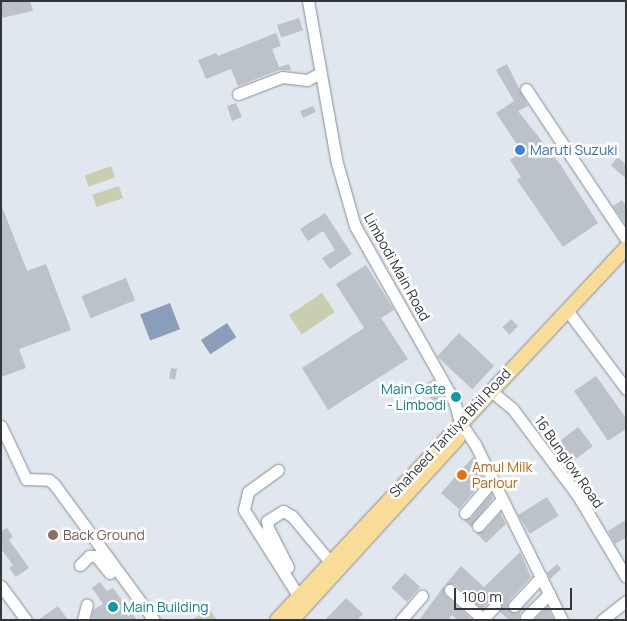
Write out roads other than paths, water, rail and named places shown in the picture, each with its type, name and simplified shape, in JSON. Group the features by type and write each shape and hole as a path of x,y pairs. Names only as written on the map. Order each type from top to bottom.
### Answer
{"main road":[{"name":"Shaheed Tantiya Bhil Road","path":"277,620 295,609 463,426 497,396 626,248"},
{"name":"Shaheed Tantiya Bhil Road","path":"295,609 330,562 570,314 626,261"}],"street":[{"name":"Limbodi Main Road","path":"308,1 337,162 355,226 454,400 463,426 493,480 562,620"},
{"path":"238,94 282,77 307,80 320,73"},
{"path":"526,89 626,239"},
{"path":"570,314 626,389"},
{"name":"16 Bunglow Road","path":"497,396 512,408 578,496 626,577"},
{"path":"1,426 26,479 49,480 54,484 154,620"},
{"path":"278,470 248,492 244,510 286,576 295,609"},
{"path":"465,514 493,480"},
{"path":"478,526 502,498"},
{"path":"286,576 287,564 270,534 267,521 283,511 292,516 330,562"},
{"path":"80,565 89,556 96,556 146,620"},
{"path":"514,606 541,577"},
{"path":"1,586 26,620"},
{"path":"450,590 483,619 495,606"},
{"path":"526,617 549,594"},
{"path":"401,620 422,596"},
{"path":"602,620 626,601"},
{"path":"84,620 87,604"}],"water":[{"path":"170,303 180,329 150,341 140,314"},
{"path":"227,323 236,337 210,354 201,340"}],"place":[{"name":"Maruti Suzuki","path":"520,150"},
{"name":"Main Gate - Limbodi","path":"456,397"},
{"name":"Amul Milk Parlour","path":"462,475"},
{"name":"Back Ground","path":"53,535"},
{"name":"Main Building","path":"113,607"}]}
